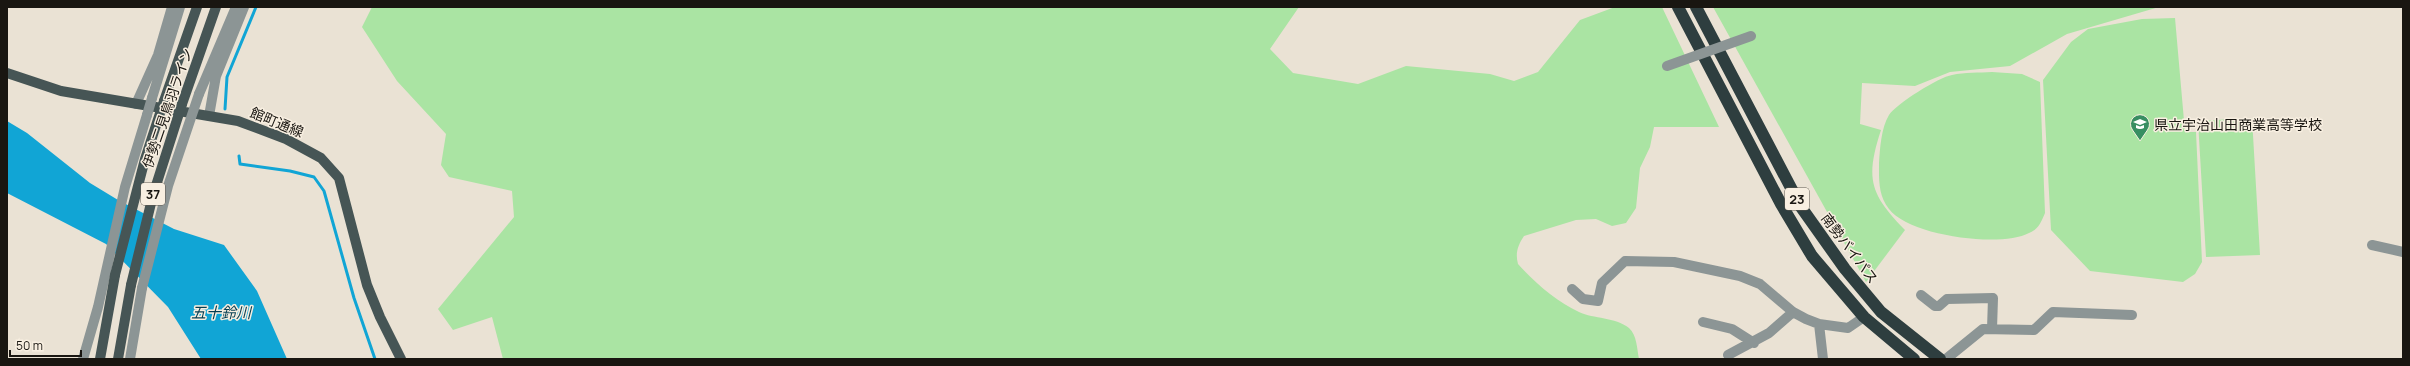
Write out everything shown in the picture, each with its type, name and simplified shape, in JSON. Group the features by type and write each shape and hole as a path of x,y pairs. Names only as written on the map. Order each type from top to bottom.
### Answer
{"highway":[{"name":"23","path":"1678,7 1784,211 1812,256 1864,317 1914,359"},
{"name":"南勢バイパス","path":"1696,7 1806,213 1845,269 1881,312 1940,359"}],"main road":[{"name":"伊勢二見鳥羽ライン","path":"100,359 115,275 145,159 197,7"},
{"name":"伊勢二見鳥羽ライン","path":"118,359 131,285 152,195 216,7"},
{"name":"館町通線","path":"7,72 61,91 238,121 314,153 334,170 343,189 367,285 380,317 401,359"}],"street":[{"path":"136,104 158,56 172,7"},
{"path":"83,359 98,307 125,187 180,7"},
{"path":"130,359 142,288 168,186 190,118 236,7"},
{"path":"209,116 216,76 244,7"},
{"path":"1667,66 1752,36"},
{"path":"2372,245 2403,252"},
{"path":"1572,289 1583,299 1598,301 1602,283 1625,261 1674,262 1751,279 1770,290 1793,312 1819,324 1848,328 1864,317"},
{"path":"1920,295 1936,306 1939,306 1947,299 1993,298 1992,329"},
{"path":"1728,355 1754,343 1793,312"},
{"path":"1946,359 1983,329 2034,330 2053,312 2132,316"},
{"path":"1703,322 1732,329 1754,343"},
{"path":"1819,324 1824,359"}],"green space":[{"path":"372,7 1299,7 1270,49 1293,73 1358,84 1406,66 1490,74 1514,81 1538,72 1580,20 1615,7 1662,7 1719,127 1654,127 1650,147 1640,168 1636,208 1626,223 1612,226 1596,219 1576,220 1524,236 1519,246 1517,253 1518,264 1531,278 1562,303 1579,312 1611,320 1623,324 1629,328 1634,334 1639,359 503,359 492,317 453,330 438,309 514,217 512,191 449,177 441,165 446,134 397,81 362,27"},
{"path":"1713,7 2159,7 2067,34 2010,66 1950,72 1915,86 1862,83 1860,124 1881,130 1873,161 1872,174 1874,185 1884,206 1905,230 1866,282"},
{"path":"2175,18 2185,132 2196,132 2202,262 2195,274 2183,282 2090,271 2051,230 2043,80 2071,42 2088,29 2142,19"},
{"path":"1992,72 2022,74 2040,82 2045,213 2039,225 2029,233 2016,237 1978,239 1956,237 1935,232 1915,226 1900,218 1885,204 1879,181 1881,139 1886,120 1889,115 1900,104 1909,98 1946,77 1962,73"},
{"path":"2252,118 2260,255 2206,257 2198,121"}],"water":[{"name":"五十鈴川","path":"7,121 27,133 90,183 118,200 174,229 224,245 257,291 287,359 201,359 168,307 106,244 7,193"}],"waterway":[{"path":"225,109 227,77 256,7"},
{"path":"239,156 240,164 290,171 314,177 324,191 354,298 375,359"}],"place":[{"name":"県立宇治山田商業高等学校","path":"2140,141"}]}
